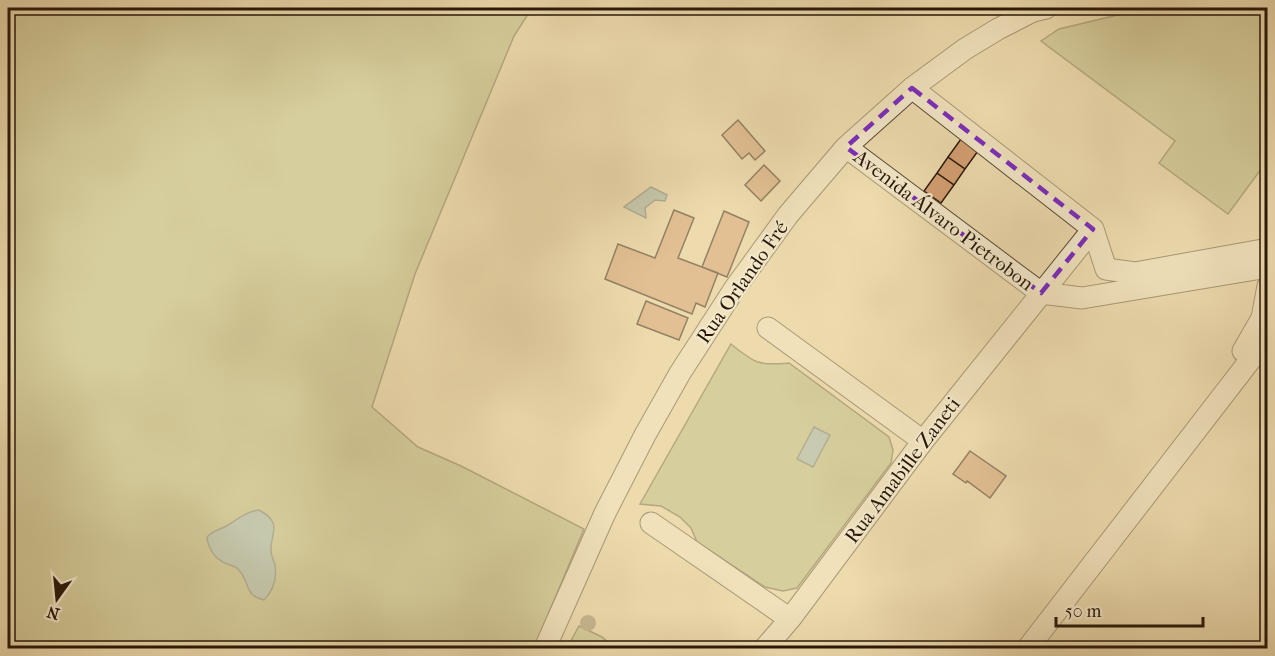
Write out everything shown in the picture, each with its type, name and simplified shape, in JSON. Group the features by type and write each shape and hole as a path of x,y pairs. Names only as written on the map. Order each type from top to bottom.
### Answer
{"street":[{"name":"Rua Orlando Fré","path":"544,648 610,503 680,372 735,288 788,215 846,147 912,88 965,49 998,29 1033,11 1046,8"},
{"path":"912,88 1093,229 1106,269 1135,273 1268,249"},
{"name":"Avenida Álvaro Pietrobon","path":"846,147 1041,293"},
{"name":"Rua Amabille Zaneti","path":"765,648 790,619 923,441 1093,229"},
{"path":"1041,293 1082,298 1268,267"},
{"path":"1206,416 1262,318 1266,294 1250,278 1225,273"},
{"path":"768,328 923,441"},
{"path":"1028,648 1268,337"},
{"path":"651,523 790,619"}],"highlighted area":[{"path":"912,88 1093,229 1041,293 846,147"}],"green space":[{"path":"8,8 532,8 514,36 415,274 372,407 418,447 461,466 584,529 534,648 8,648"},
{"path":"1147,8 1267,8 1267,161 1228,214 1159,163 1175,141 1041,41 1059,29"},
{"path":"731,344 757,362 789,363 889,437 893,450 891,463 797,588 783,591 765,587 697,542 691,528 680,517 661,506 640,504"},
{"path":"579,626 602,637 615,648 567,648"}],"water":[{"path":"651,187 667,195 665,201 655,200 645,208 646,218 624,207"},
{"path":"814,427 830,435 813,467 797,459"},
{"path":"259,510 267,515 274,524 271,551 276,575 272,588 264,600 250,592 238,569 215,556 210,549 207,537 250,512"}],"building":[{"path":"738,120 765,151 755,160 749,153 742,159 722,135"},
{"path":"961,139 978,151 965,169 948,157"},
{"path":"948,157 965,169 954,185 937,173"},
{"path":"764,165 780,181 761,201 745,185"},
{"path":"937,173 954,185 941,203 924,191"},
{"path":"674,210 694,218 678,258 718,273 705,307 696,303 692,314 605,279 618,244 655,258"},
{"path":"724,211 749,222 727,277 702,267"},
{"path":"646,301 688,318 679,340 637,324"},
{"path":"970,451 1006,476 990,498 953,474"}]}
